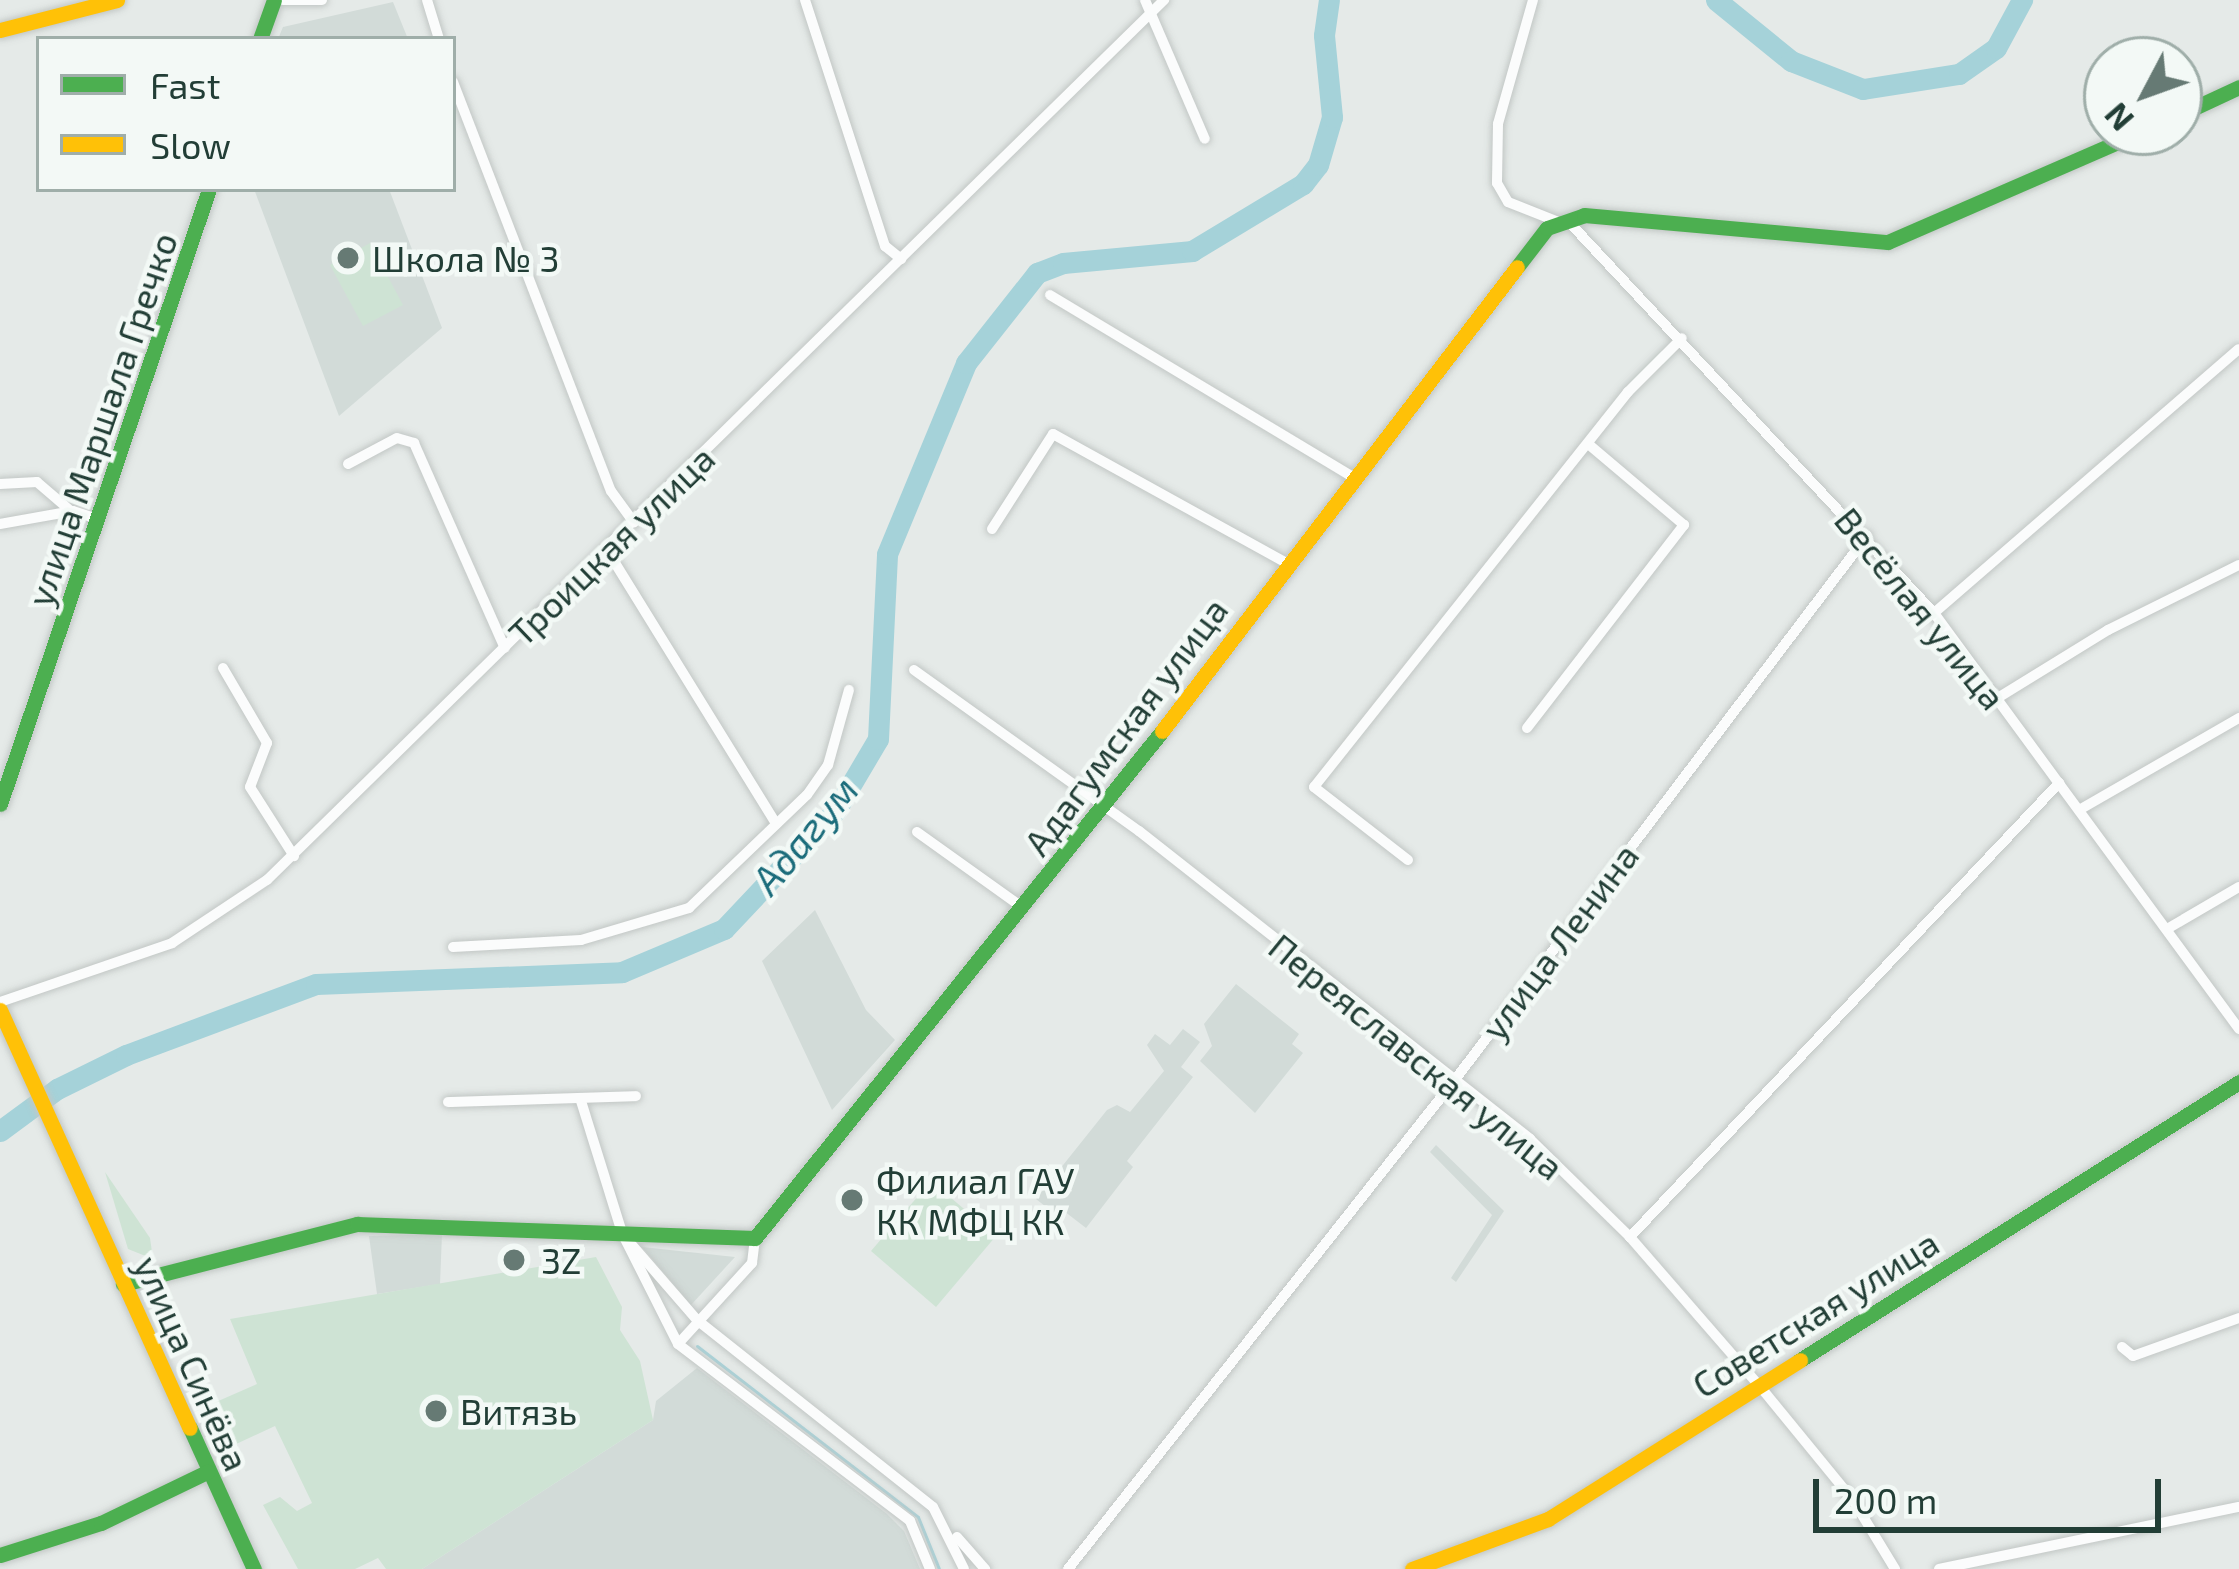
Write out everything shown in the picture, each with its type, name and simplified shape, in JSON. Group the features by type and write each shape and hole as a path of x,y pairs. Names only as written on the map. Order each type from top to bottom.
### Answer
{"main road":[{"path":"0,30 117,0"},
{"path":"261,36 274,0"},
{"path":"2203,104 2239,87"},
{"path":"1561,220 1888,242 2086,156"},
{"name":"улица Маршала Гречко","path":"0,804 208,192"},
{"name":"Адагумская улица","path":"755,1238 1023,908 1353,477 1561,220"},
{"name":"улица Синёва","path":"0,1006 82,1178 123,1284 254,1569"},
{"name":"Советская улица","path":"1412,1569 1548,1519 2239,1082"},
{"path":"123,1284 357,1224 755,1238"},
{"path":"0,1555 101,1523 207,1472"}],"street":[{"path":"283,0 322,0"},
{"path":"427,0 439,36"},
{"path":"806,0 885,246 902,260"},
{"path":"1144,0 1205,139"},
{"name":"Троицкая улица","path":"0,1006 191,934 294,856 1164,0"},
{"name":"Весёлая улица","path":"1533,0 1498,124 1497,183 1508,202 1561,220 1682,338 1867,536 1934,614 2239,1030"},
{"path":"456,90 610,490 634,523"},
{"path":"1050,295 1353,477"},
{"path":"1408,860 1314,787 1588,444 1682,338"},
{"path":"1934,614 2239,349"},
{"path":"992,529 1053,434 1286,563"},
{"path":"348,464 397,438 414,443 505,648"},
{"path":"1527,728 1684,525 1588,444"},
{"path":"0,484 37,482 72,512"},
{"path":"0,524 72,512 98,519"},
{"name":"улица Ленина","path":"1068,1569 1454,1081 1867,536"},
{"path":"607,550 776,824"},
{"path":"1996,699 2108,630 2239,565"},
{"path":"224,668 267,743 250,787 294,856"},
{"name":"Переяславская улица","path":"914,670 1103,806 1530,1138 1630,1237 1758,1384 1853,1500 1894,1569"},
{"path":"453,946 581,940 678,914 776,824 828,765 849,690"},
{"path":"2079,810 2239,718"},
{"path":"1630,1237 2059,783"},
{"path":"917,832 1023,908"},
{"path":"2167,929 2239,887"},
{"path":"448,1102 636,1096"},
{"path":"581,1101 622,1233 678,1344 910,1521 930,1569"},
{"path":"622,1233 697,1320 951,1530 985,1569"},
{"path":"678,1344 752,1263 755,1238"},
{"path":"2122,1348 2133,1356 2150,1352 2239,1318"},
{"path":"1939,1569 2239,1507"},
{"path":"951,1530 964,1569"}],"shaded area":[{"path":"393,2 407,36 279,36 283,27"},
{"name":"Школа № 3","path":"255,192 390,192 442,328 339,416"},
{"path":"815,910 866,1010 895,1040 832,1110 762,961"},
{"path":"1236,984 1299,1034 1292,1044 1303,1053 1255,1113 1200,1061 1212,1046 1204,1024"},
{"path":"1183,1029 1200,1042 1181,1067 1193,1077 1127,1161 1133,1167 1086,1228 1060,1208 1055,1214 1036,1199 1107,1110 1117,1105 1130,1112 1164,1071 1147,1045 1155,1034 1170,1045"},
{"path":"1436,1145 1504,1211 1456,1282 1451,1278 1492,1215 1430,1152"},
{"path":"442,1234 440,1284 377,1294 369,1236"},
{"path":"642,1247 735,1257 691,1305"},
{"path":"697,1368 887,1514 904,1531 920,1569 422,1569 653,1420 656,1401"}],"green space":[{"path":"370,243 403,305 363,326 330,265"},
{"path":"105,1172 150,1238 153,1259 128,1249"},
{"path":"931,1181 996,1236 936,1307 871,1251"},
{"name":"Витязь","path":"596,1257 622,1307 620,1330 640,1361 653,1420 422,1569 386,1569 378,1558 355,1569 298,1569 263,1505 280,1497 297,1511 312,1503 275,1426 234,1445 216,1402 257,1384 230,1319"}],"waterway":[{"name":"Адагум","path":"0,1131 57,1089 126,1055 316,984 622,972 724,929 836,810 878,739 887,554 966,363 1037,273 1063,263 1192,251 1303,184 1318,165 1332,117 1324,35 1329,0"},
{"name":"Адагум","path":"1716,0 1791,61 1863,89 1959,74 1996,48 2022,0"},
{"path":"697,1346 918,1517 939,1569"}],"traffic: fast":[{"path":"261,36 274,0"},
{"path":"2203,104 2239,87"},
{"path":"1517,267 1547,228 1584,215 1888,242 2086,156"},
{"path":"0,804 208,192"},
{"path":"123,1284 357,1224 755,1238 1162,731"},
{"path":"1800,1360 2239,1082"},
{"path":"190,1428 254,1569"},
{"path":"0,1555 101,1523 207,1472"}],"traffic: slow":[{"path":"0,30 117,0"},
{"path":"1162,731 1517,267"},
{"path":"0,1010 190,1428"},
{"path":"1412,1569 1548,1519 1800,1360"}],"place":[{"name":"Школа № 3","path":"348,258"},
{"name":"Филиал ГАУ КК МФЦ КК","path":"852,1200"},
{"name":"3Z","path":"514,1260"},
{"name":"Витязь","path":"436,1411"}]}
